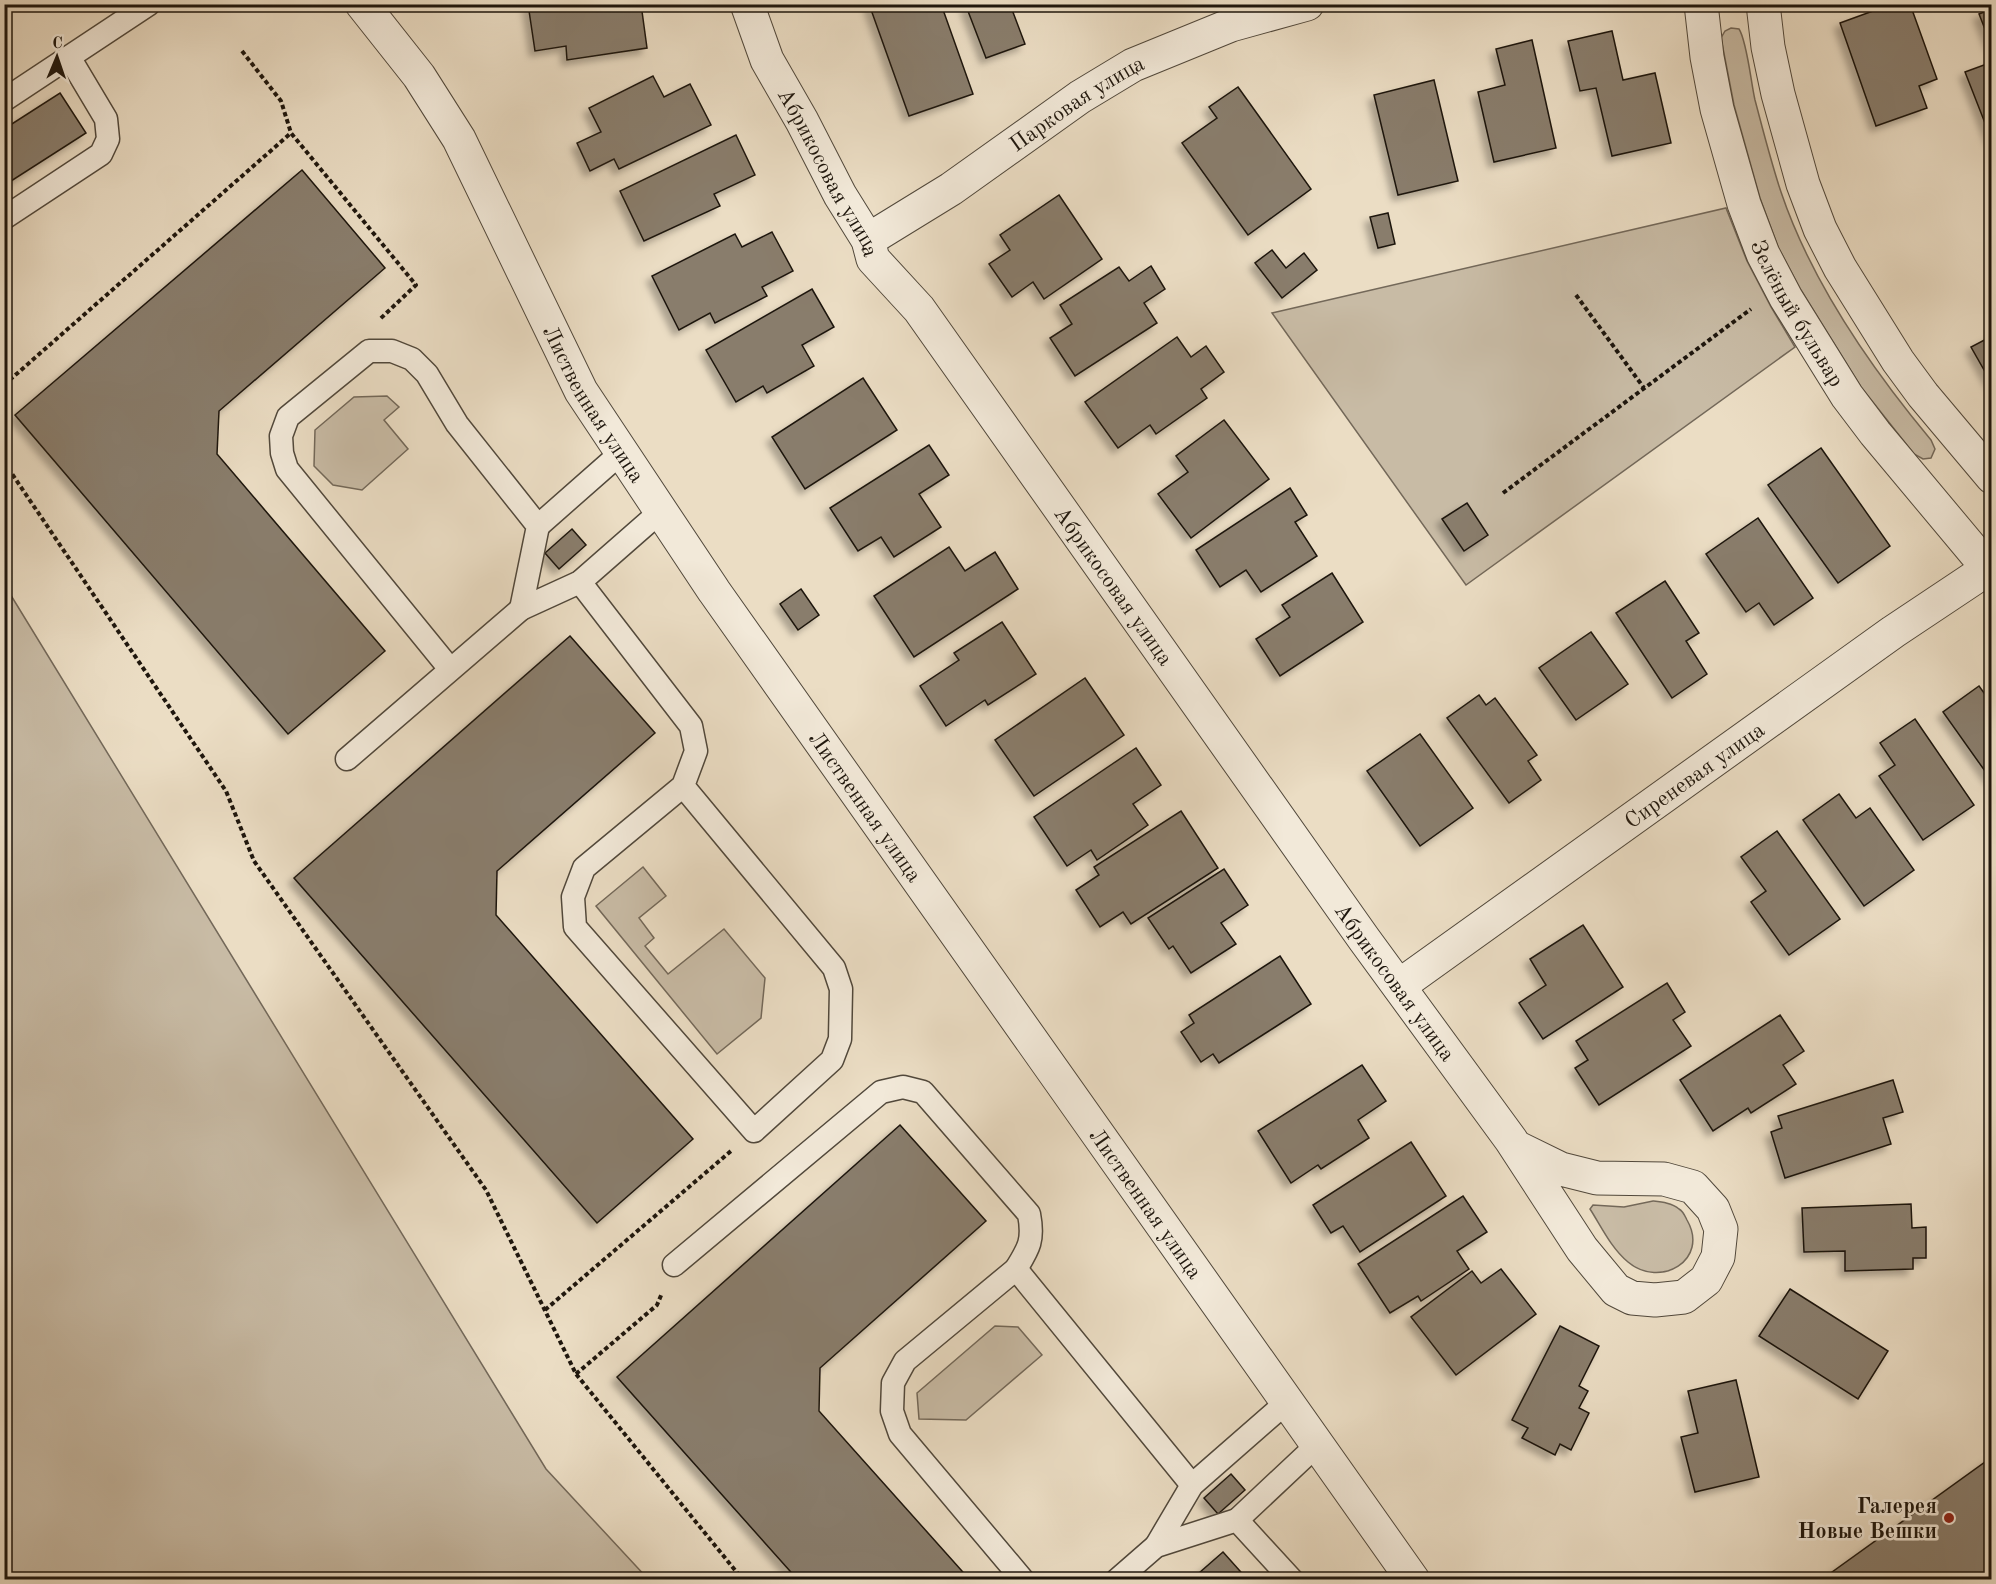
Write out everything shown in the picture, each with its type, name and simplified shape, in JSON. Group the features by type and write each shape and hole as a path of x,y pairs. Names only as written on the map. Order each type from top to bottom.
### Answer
{"street":[{"name":"Лиственная улица","path":"362,4 419,76 459,139 581,391 660,511 714,591 1413,1580"},
{"name":"Абрикосовая улица","path":"747,4 767,60 840,195 868,240 873,259 919,309 1364,939 1516,1148 1582,1249 1616,1290 1632,1298 1655,1300 1684,1297 1706,1280 1718,1257 1721,1229 1713,1209 1693,1187 1664,1179 1597,1178 1561,1168 1516,1148"},
{"name":"Парковая улица","path":"868,240 951,189 1071,103 1133,65 1232,25 1307,4"},
{"name":"Зелёный бульвар","path":"1701,4 1707,57 1717,108 1744,204 1763,254 1786,298 1847,396 1875,433 1990,569"},
{"path":"1763,4 1768,47 1778,94 1803,184 1820,229 1840,268 1898,361 1923,395 1992,477"},
{"name":"Сиреневая улица","path":"1399,986 1893,632 1990,569"}],"lane":[{"path":"4,100 149,4"},
{"path":"4,218 101,154 108,139 106,119 69,57"},
{"path":"450,669 287,469 282,453 282,436 288,417 369,351 392,351 412,359 427,374 457,424 538,526"},
{"path":"520,609 538,526 622,452"},
{"path":"346,759 520,609 580,582 660,511"},
{"path":"580,582 691,726 696,751 683,786 584,868 573,897 575,927 754,1131 832,1060 840,1039 841,989 834,968 683,786"},
{"path":"674,1265 880,1092 903,1087 923,1092 1029,1214 1032,1232 1029,1248 1016,1269 905,1361 893,1383 892,1411 900,1434 1023,1580"},
{"path":"1016,1269 1192,1485"},
{"path":"1117,1580 1156,1546 1192,1485 1287,1401"},
{"path":"1156,1546 1237,1520 1318,1444"},
{"path":"1237,1520 1292,1580"}],"path":[{"path":"242,51 281,101 291,133 416,285 373,326 369,351"},
{"path":"4,385 291,133"},
{"path":"1576,295 1644,388"},
{"path":"1503,493 1752,308"},
{"path":"4,462 226,791 254,861 486,1190 576,1374 743,1580"},
{"path":"545,1310 754,1131"},
{"path":"576,1374 657,1305 674,1265"}],"shaded area":[{"path":"1731,28 1739,29 1742,35 1755,100 1774,169 1781,192 1809,258 1826,291 1865,353 1931,440 1935,449 1931,458 1923,459 1914,454 1861,387 1801,290 1778,247 1760,198 1734,105 1721,38 1725,31"},
{"path":"1726,208 1747,261 1795,347 1466,585 1272,313"},
{"path":"387,396 399,407 384,420 408,449 362,490 333,485 314,466 315,430 354,397"},
{"path":"4,584 546,1469 648,1579 5,1579"},
{"path":"643,867 666,896 639,918 654,938 645,946 668,974 724,929 765,978 761,1018 717,1054 596,906"},
{"path":"1653,1201 1670,1204 1680,1210 1692,1234 1692,1247 1687,1258 1678,1266 1667,1271 1641,1270 1628,1262 1611,1244 1590,1209 1593,1205 1624,1207"},
{"path":"995,1326 1018,1327 1042,1355 966,1420 919,1419 917,1393"}],"building":[{"path":"528,4 641,4 647,48 567,60 566,46 535,51"},
{"path":"869,4 941,4 973,94 909,116"},
{"path":"971,4 1018,4 1011,7 1025,44 986,58 966,6"},
{"path":"1892,4 1910,4 1937,79 1919,86 1927,108 1876,126 1840,23"},
{"path":"1992,9 1992,47 1979,14"},
{"path":"1612,31 1623,80 1655,73 1671,143 1612,156 1596,88 1580,91 1568,41"},
{"path":"1532,40 1556,148 1494,162 1478,92 1505,85 1496,49"},
{"path":"1992,62 1992,141 1965,72"},
{"path":"653,76 664,97 690,84 711,125 619,169 614,159 590,171 577,143 601,132 589,108"},
{"path":"1434,80 1458,181 1398,195 1374,95"},
{"path":"1238,87 1311,189 1248,235 1182,143 1217,118 1209,107"},
{"path":"60,93 86,133 8,183 4,178 4,129"},
{"path":"736,135 755,175 714,194 720,206 644,241 620,191"},
{"path":"302,170 385,268 219,411 217,454 385,651 288,734 15,415"},
{"path":"1059,195 1102,259 1044,299 1033,282 1012,297 989,264 1010,250 1000,235"},
{"path":"1388,213 1395,244 1378,248 1370,217"},
{"path":"772,232 793,271 762,287 767,296 715,323 710,313 679,330 652,276 735,234 742,247"},
{"path":"1272,250 1286,268 1304,253 1317,270 1282,298 1255,263"},
{"path":"1151,266 1165,289 1144,303 1157,323 1075,376 1050,338 1072,324 1060,305 1119,267 1129,281"},
{"path":"812,289 834,327 802,345 814,366 767,393 763,386 736,402 706,350"},
{"path":"1992,336 1992,384 1971,347"},
{"path":"1177,337 1191,357 1206,346 1224,372 1201,389 1207,398 1156,434 1150,425 1118,448 1085,402"},
{"path":"863,378 897,430 805,489 772,437"},
{"path":"1224,420 1269,479 1191,538 1158,494 1188,472 1176,456"},
{"path":"929,445 949,475 919,494 941,527 894,557 881,537 858,551 830,508"},
{"path":"1821,448 1890,546 1838,583 1768,485"},
{"path":"1290,488 1307,515 1295,522 1317,556 1261,592 1246,570 1220,587 1196,550"},
{"path":"1467,503 1488,535 1464,551 1442,519"},
{"path":"1758,518 1813,598 1774,625 1759,603 1746,612 1706,554"},
{"path":"572,529 586,545 559,569 545,553"},
{"path":"949,547 965,571 995,552 1018,589 914,657 874,596"},
{"path":"1332,573 1363,622 1280,676 1256,639 1290,617 1282,605"},
{"path":"1665,581 1699,633 1686,641 1707,674 1672,698 1616,613"},
{"path":"801,589 819,615 798,630 780,604"},
{"path":"1002,622 1036,674 988,705 985,700 946,726 920,686 959,660 954,653"},
{"path":"1591,632 1628,684 1576,720 1539,668"},
{"path":"570,636 655,733 497,871 496,915 693,1139 597,1223 294,878"},
{"path":"1085,678 1124,735 1034,796 995,740"},
{"path":"1979,686 1992,704 1992,781 1943,712"},
{"path":"1479,695 1486,705 1495,698 1537,755 1528,761 1541,780 1509,803 1447,718"},
{"path":"1915,719 1974,805 1923,840 1879,776 1895,765 1880,743"},
{"path":"1420,734 1473,808 1420,846 1367,771"},
{"path":"1136,748 1161,785 1133,804 1148,825 1097,860 1091,850 1067,866 1034,817"},
{"path":"1839,794 1856,818 1870,808 1914,870 1864,906 1803,820"},
{"path":"1181,811 1218,868 1131,924 1123,912 1100,927 1076,890 1099,875 1094,867"},
{"path":"1777,831 1840,919 1789,955 1751,902 1766,891 1741,857"},
{"path":"1224,869 1248,905 1221,923 1236,944 1191,973 1173,946 1169,949 1148,918"},
{"path":"1583,925 1623,987 1543,1039 1519,1003 1546,985 1530,959"},
{"path":"1280,956 1311,1004 1219,1063 1213,1054 1201,1062 1181,1032 1194,1023 1189,1015"},
{"path":"1667,983 1685,1012 1673,1020 1691,1046 1599,1105 1575,1068 1588,1060 1576,1041"},
{"path":"1780,1015 1804,1051 1783,1065 1796,1084 1751,1113 1748,1108 1713,1131 1680,1080"},
{"path":"1362,1065 1386,1101 1358,1120 1369,1138 1321,1169 1318,1165 1291,1183 1258,1131"},
{"path":"1893,1080 1903,1112 1883,1118 1891,1144 1785,1178 1771,1132 1782,1128 1778,1116"},
{"path":"900,1125 986,1221 820,1368 819,1411 970,1580 798,1580 617,1377"},
{"path":"1411,1142 1446,1196 1360,1252 1343,1226 1331,1233 1313,1205"},
{"path":"1463,1196 1487,1232 1457,1251 1469,1269 1421,1301 1418,1296 1390,1313 1358,1264"},
{"path":"1911,1204 1912,1228 1926,1227 1926,1258 1913,1258 1913,1269 1845,1271 1845,1251 1804,1252 1802,1208"},
{"path":"1501,1269 1536,1314 1456,1375 1411,1317 1472,1271 1481,1283"},
{"path":"1790,1289 1888,1351 1858,1399 1759,1336"},
{"path":"1560,1326 1599,1346 1579,1386 1588,1391 1579,1408 1589,1413 1571,1450 1560,1444 1555,1455 1522,1438 1528,1428 1512,1420"},
{"path":"1736,1380 1759,1477 1695,1492 1681,1437 1698,1433 1688,1391"},
{"name":"Галерея Новые Вешки","path":"1992,1457 1992,1580 1821,1580"},
{"path":"1231,1474 1245,1490 1218,1514 1204,1498"},
{"path":"1223,1552 1248,1580 1191,1580"}],"place":[{"name":"Галерея Новые Вешки","path":"1949,1518"}]}
